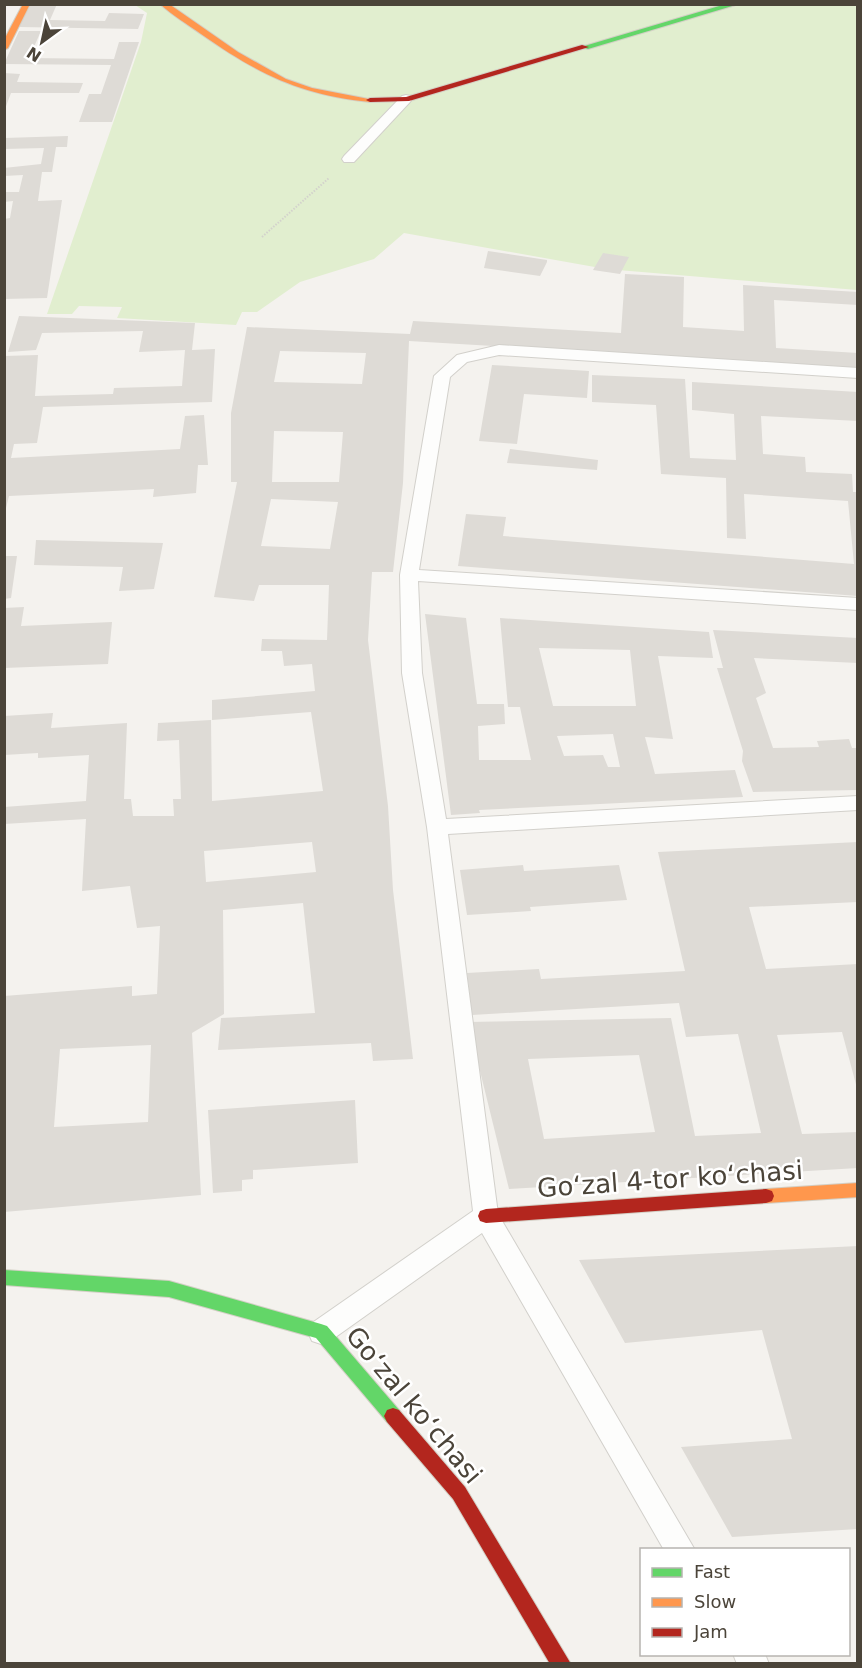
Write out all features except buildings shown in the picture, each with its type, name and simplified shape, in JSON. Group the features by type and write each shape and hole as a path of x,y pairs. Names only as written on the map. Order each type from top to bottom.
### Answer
{"street":[{"path":"4,48 27,4"},
{"path":"163,4 232,53 272,75 294,84 346,98 377,101 406,99 736,4"},
{"name":"Goʻzal 4-tor koʻchasi","path":"486,1216 858,1190"},
{"name":"Goʻzal koʻchasi","path":"4,1277 169,1289 321,1332 459,1493 561,1664"}],"lane":[{"path":"349,159 406,99"},
{"path":"680,1548 646,1494 486,1216 437,827 412,673 409,575 442,376 462,358 499,350 858,373"},
{"path":"409,575 858,604"},
{"path":"437,827 858,803"},
{"path":"321,1332 486,1216"}],"path":[{"path":"262,237 349,159"}],"green space":[{"path":"135,5 857,5 857,290 606,269 404,233 374,259 300,282 257,312 242,312 236,325 117,318 122,307 79,306 72,314 47,314 141,42 147,13"}],"traffic: fast":[{"path":"585,47 736,4"},
{"path":"4,1277 169,1289 321,1332 393,1416"}],"traffic: slow":[{"path":"4,48 27,4"},
{"path":"163,4 235,54 284,80 338,97 370,100"},
{"path":"766,1196 858,1190"}],"traffic: jam":[{"path":"370,100 406,99 585,47"},
{"path":"486,1216 766,1196"},
{"path":"393,1416 459,1493 561,1664"}]}
